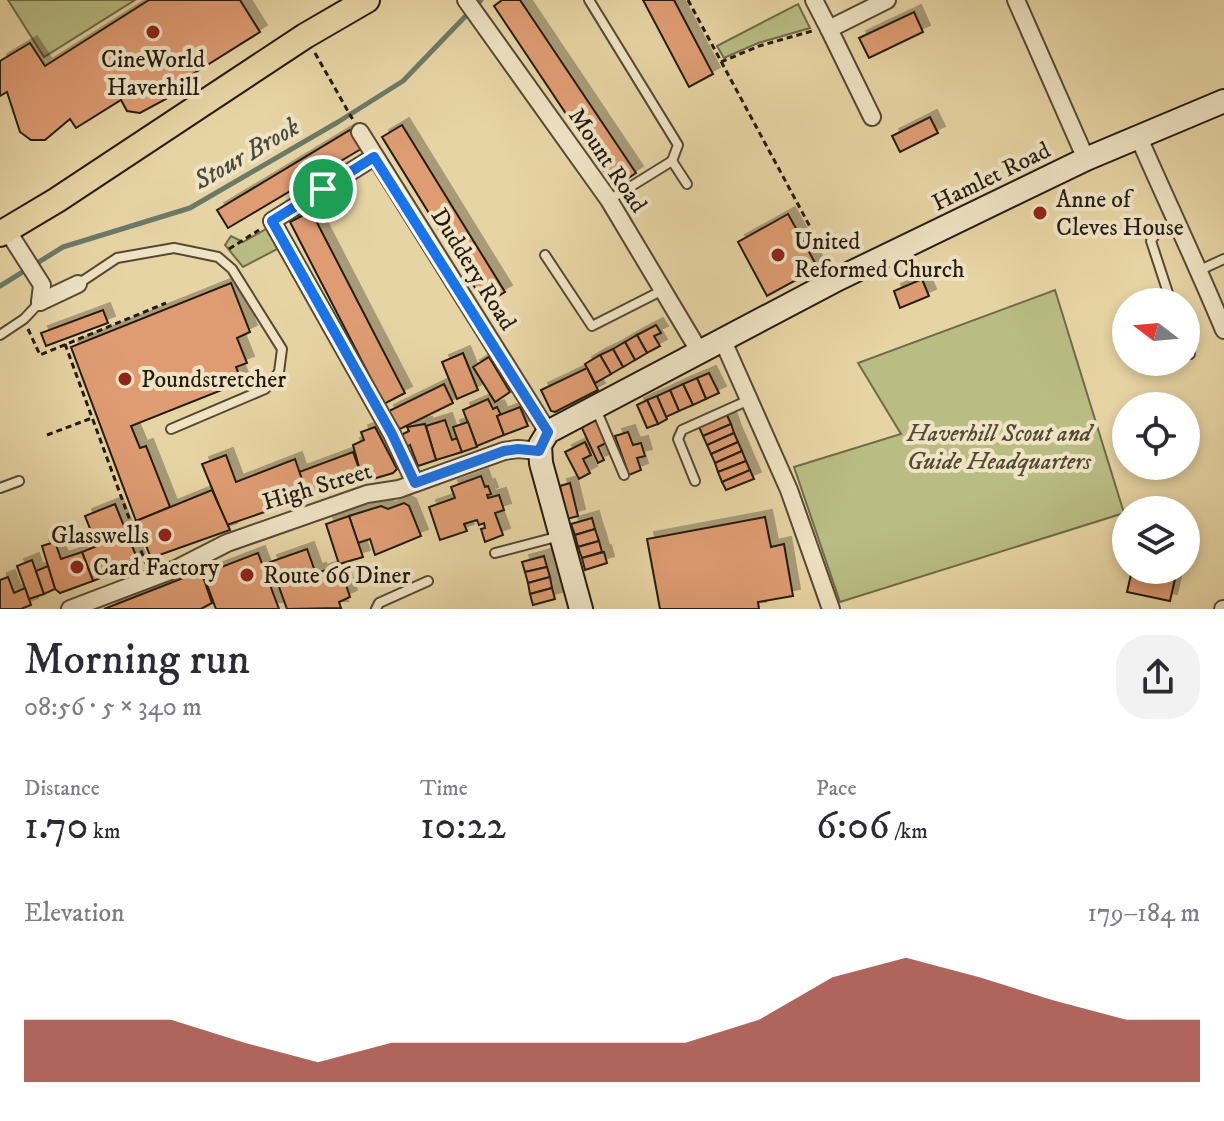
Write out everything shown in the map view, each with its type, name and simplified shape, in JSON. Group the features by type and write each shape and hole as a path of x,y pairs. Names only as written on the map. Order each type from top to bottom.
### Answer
{"main road":[{"path":"9,237 305,36 367,0"}],"street":[{"name":"Mount Road","path":"466,0 609,200 701,354"},
{"path":"814,0 872,117"},
{"path":"829,29 887,0"},
{"path":"1016,0 1086,159"},
{"name":"Hamlet Road","path":"701,354 838,279 1086,159 1224,101"},
{"name":"Duddery Road","path":"360,132 543,442"},
{"path":"1139,138 1224,330"},
{"path":"374,157 272,221 392,434 415,483"},
{"path":"9,237 41,294 78,284"},
{"path":"723,341 789,490 831,609"},
{"name":"High Street","path":"70,609 151,579 227,543 367,494 399,489 504,451 543,442 595,407 701,354"},
{"path":"543,442 561,536 581,609"}],"lane":[{"path":"589,0 678,145 672,161 609,200"},
{"path":"672,161 687,184"},
{"path":"1166,288 1151,241 1159,229 1175,222"},
{"path":"78,284 117,258 174,248 218,257 232,269 282,349 279,372 265,389 171,429"},
{"path":"545,255 592,326 663,290"},
{"path":"1200,270 1224,259"},
{"path":"0,335 24,319 41,294"},
{"path":"695,481 678,439 682,430 749,400"},
{"path":"595,407 624,475"},
{"path":"0,488 19,481"},
{"path":"495,553 561,536"},
{"path":"376,609 379,603 428,581"}],"path":[{"path":"688,0 838,279"},
{"path":"721,62 759,46 809,31 829,29"},
{"path":"305,36 351,117"},
{"path":"218,257 272,221"},
{"path":"24,319 40,355 166,303"},
{"path":"65,344 151,579"},
{"path":"47,435 92,418"}],"green space":[{"path":"8,0 135,0 44,57"},
{"path":"798,4 810,28 758,43 724,58 717,46"},
{"path":"266,229 272,231 283,246 243,267 225,245 231,236 243,242"},
{"name":"Haverhill Scout and Guide Headquarters","path":"1055,290 1119,496 1112,496 1112,517 840,602 794,467 901,434 858,363"}],"building":[{"path":"149,0 240,0 260,32 193,74 166,99 140,113 127,111 121,100 76,128 70,119 45,140 31,140 20,132 7,92 0,96 0,61 30,43 45,66"},
{"path":"502,0 520,0 636,173 615,187 494,6"},
{"path":"643,0 674,0 713,74 689,87"},
{"path":"914,12 923,32 869,58 859,38"},
{"path":"930,117 938,133 900,152 892,136"},
{"path":"402,125 505,292 485,304 382,137"},
{"path":"350,130 361,149 228,228 217,210"},
{"path":"311,211 405,393 384,404 290,222"},
{"name":"United Reformed Church","path":"788,214 818,268 767,296 738,242"},
{"path":"922,279 929,296 900,308 894,291"},
{"path":"231,283 250,332 237,338 247,363 236,367 242,382 131,426 140,448 146,446 170,507 136,521 71,347"},
{"path":"103,310 108,323 46,346 41,333"},
{"path":"656,325 661,333 654,336 660,346 647,353 637,335"},
{"path":"637,335 647,353 635,360 625,342"},
{"path":"625,342 635,360 623,367 613,349"},
{"path":"613,349 623,367 611,374 600,355"},
{"path":"463,353 478,390 457,399 442,362"},
{"path":"600,355 611,374 595,383 585,364"},
{"path":"489,357 510,392 495,402 473,367"},
{"path":"587,368 598,390 555,412 551,411 541,390"},
{"path":"709,373 719,393 706,399 697,378"},
{"path":"697,378 706,399 693,405 683,384"},
{"path":"444,384 453,403 396,431 387,412"},
{"path":"683,384 693,405 679,411 670,390"},
{"path":"670,390 679,411 666,417 657,396"},
{"path":"657,396 667,419 658,424 647,400"},
{"path":"488,399 493,409 497,407 501,415 497,416 504,435 477,446 463,410"},
{"path":"647,400 658,424 647,428 637,405"},
{"path":"520,407 528,426 504,435 497,416"},
{"path":"727,415 731,424 703,436 699,427"},
{"path":"595,419 606,443 598,447 604,460 598,463 581,426"},
{"path":"445,420 452,440 457,438 462,452 436,460 426,426"},
{"path":"468,422 477,447 462,452 453,427"},
{"path":"425,424 436,460 418,466 410,445 407,447 401,435 409,431 407,427"},
{"path":"731,424 734,433 707,445 703,436"},
{"path":"375,427 397,469 363,482 353,445 364,440 361,432"},
{"path":"628,432 633,445 641,443 645,456 637,458 641,470 629,475 615,436"},
{"path":"734,433 738,442 711,454 707,445"},
{"path":"585,442 591,455 583,459 590,473 579,479 565,452"},
{"path":"738,442 742,451 715,463 711,454"},
{"path":"742,451 746,461 718,472 715,463"},
{"path":"353,452 362,477 307,496 299,472"},
{"path":"226,455 236,482 295,459 308,497 227,525 202,464"},
{"path":"746,461 750,470 722,482 718,472"},
{"path":"750,470 754,479 726,490 722,482"},
{"path":"481,476 491,494 487,495 488,498 499,495 504,510 495,513 503,535 485,542 481,529 485,528 484,523 479,525 477,520 464,524 467,531 440,540 429,507 455,498 451,487"},
{"path":"570,483 578,516 567,519 560,486"},
{"path":"212,490 230,530 151,558 136,521"},
{"path":"404,503 409,506 421,536 375,555 370,539 358,543 349,516"},
{"path":"115,504 139,563 93,581 82,552 97,546 85,516"},
{"path":"349,516 363,557 339,564 326,524"},
{"path":"765,517 771,547 784,544 793,596 758,602 759,609 660,609 647,539"},
{"path":"592,518 595,529 575,535 571,524"},
{"path":"595,529 599,541 578,547 575,535"},
{"path":"599,541 602,552 582,558 578,547"},
{"path":"55,542 61,559 82,552 93,581 60,593 55,589 42,546"},
{"path":"307,549 315,571 335,567 342,573 350,597 339,602 341,608 287,609 270,562"},
{"path":"604,552 607,563 585,570 582,558"},
{"path":"258,553 279,609 216,609 203,574"},
{"path":"544,556 547,567 525,572 522,562"},
{"path":"32,560 44,594 29,599 17,566"},
{"path":"48,566 55,589 44,594 36,571"},
{"path":"547,567 550,577 528,583 525,572"},
{"path":"201,571 212,603 201,609 104,609"},
{"path":"8,577 14,593 25,588 31,605 21,609 0,609 0,580"},
{"path":"550,577 552,588 530,594 528,583"},
{"path":"1129,584 1174,584 1170,601 1127,592"},
{"path":"552,588 555,599 533,605 530,594"}],"waterway":[{"name":"Stour Brook","path":"0,286 63,247 190,208 338,122 403,81 481,0"}],"place":[{"name":"CineWorld Haverhill","path":"153,32"},
{"name":"Anne of Cleves House","path":"1040,213"},
{"name":"United Reformed Church","path":"778,255"},
{"name":"Poundstretcher","path":"125,379"},
{"name":"Glasswells","path":"165,535"},
{"name":"Card Factory","path":"77,567"},
{"name":"Route 66 Diner","path":"247,575"}],"route":[{"path":"374,157 548,432 539,451 504,451 415,483 392,434 272,221 323,189 374,157"}]}
